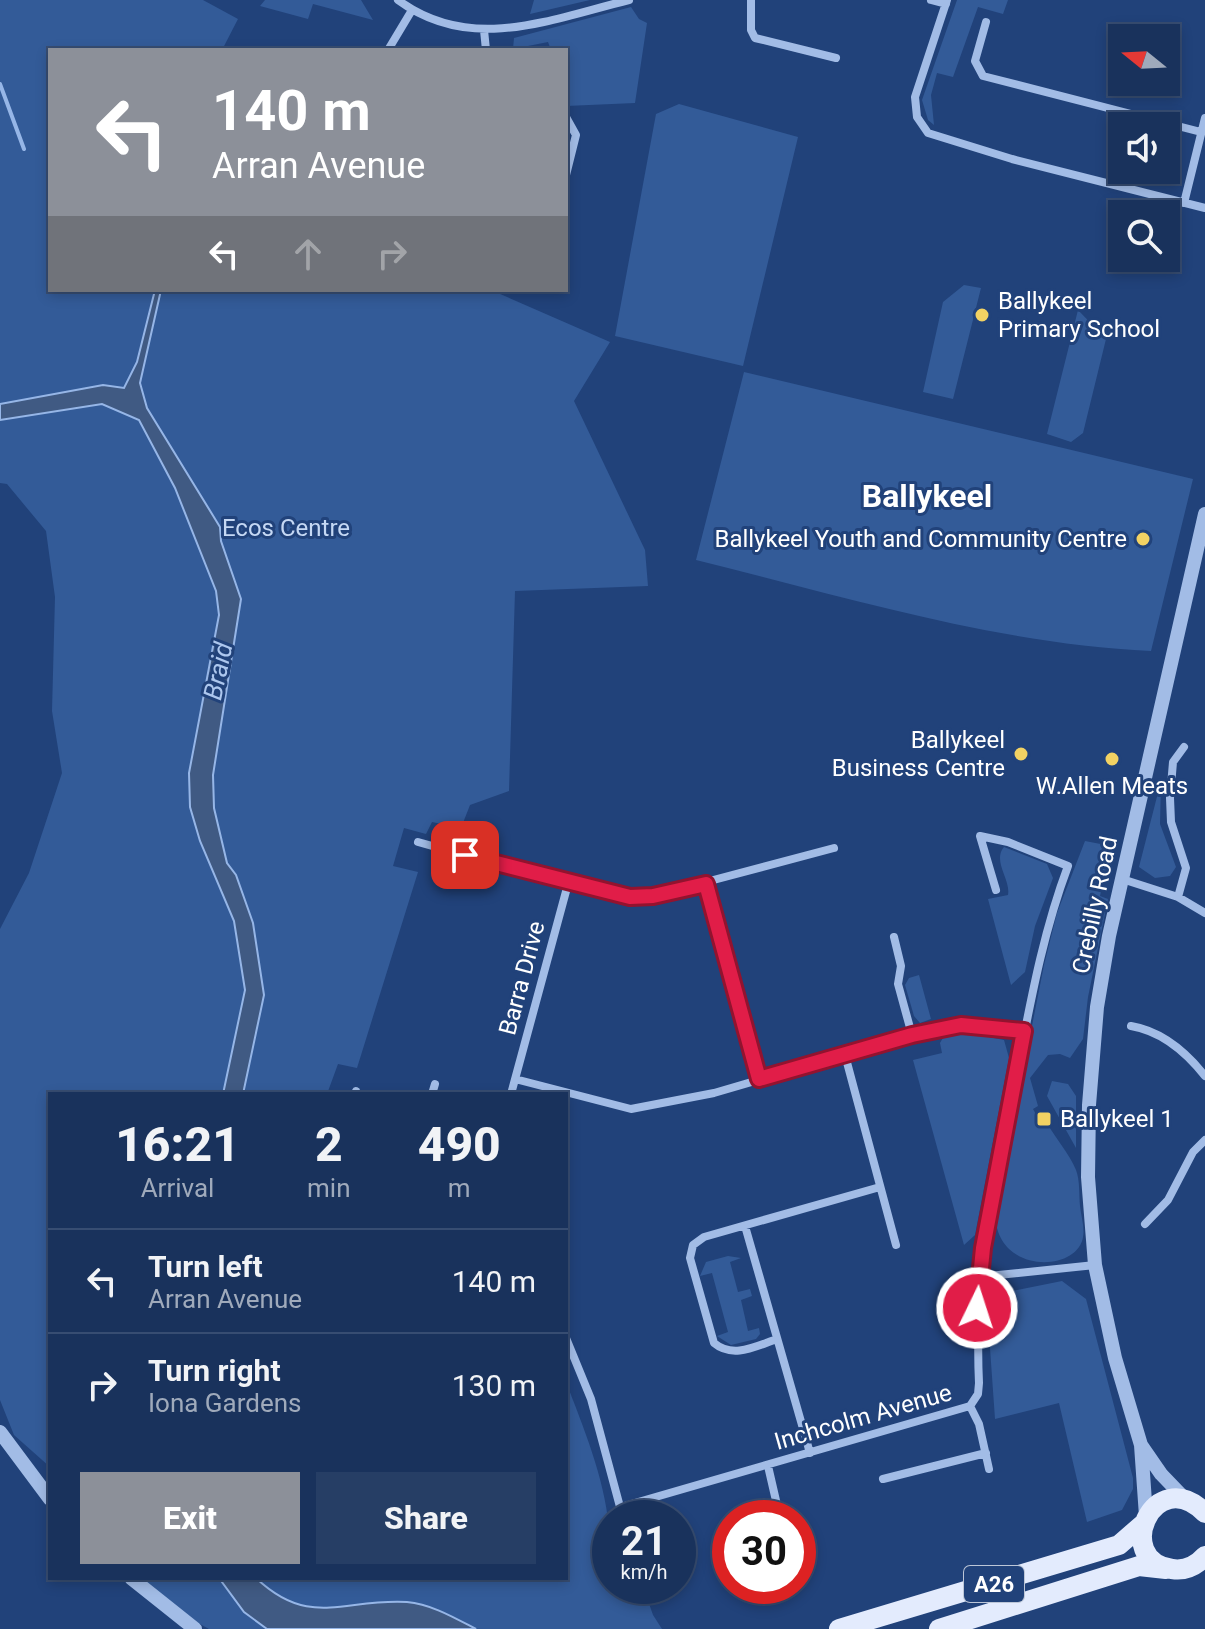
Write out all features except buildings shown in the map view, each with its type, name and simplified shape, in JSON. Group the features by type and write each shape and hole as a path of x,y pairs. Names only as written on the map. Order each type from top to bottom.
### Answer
{"main road":[{"name":"A26","path":"839,1629 1119,1545 1160,1503 1197,1504"},
{"path":"1144,1521 1141,1536 1148,1556 1166,1569"},
{"name":"A26","path":"939,1629 1139,1566 1188,1568 1205,1556"}],"street":[{"path":"398,0 412,10 454,27 484,30 538,25 612,2 629,0"},
{"path":"751,0 751,30 755,38 836,58"},
{"path":"931,0 947,2 915,97 917,117 928,133 1012,159 1205,208"},
{"path":"389,48 412,10"},
{"path":"986,22 975,61 983,76 1201,132"},
{"path":"484,30 486,48"},
{"path":"1184,203 1205,118"},
{"path":"568,119 574,125 576,137 568,167"},
{"name":"Crebilly Road","path":"1144,1521 1141,1445 1115,1358 1095,1265 1088,1177 1091,1069 1097,1007 1122,879 1205,514"},
{"path":"1178,897 1186,868 1171,822 1170,789 1173,762 1184,747"},
{"path":"989,1469 970,1406 978,1394 979,1383 979,1277 1046,926 1068,866 1008,842 980,836 996,890"},
{"path":"418,842 568,884 639,897 706,884 834,848"},
{"path":"1122,879 1178,897 1205,913"},
{"name":"Barra Drive","path":"512,1092 568,884"},
{"path":"706,884 759,1079"},
{"path":"894,937 901,966 898,984 912,1035"},
{"path":"568,1093 631,1109 714,1093 912,1035 971,1024 1024,1031"},
{"path":"1131,1026 1151,1030 1163,1038 1205,1076"},
{"path":"845,1055 896,1245"},
{"path":"515,1079 565,1092"},
{"path":"433,1092 435,1084"},
{"path":"1145,1224 1171,1196 1193,1152 1205,1140"},
{"path":"777,1339 729,1352 717,1346 710,1336 691,1251 704,1237 880,1187"},
{"path":"745,1226 810,1453"},
{"path":"979,1277 1095,1265"},
{"path":"568,1343 591,1399 619,1500"},
{"name":"Inchcolm Avenue","path":"646,1500 970,1406"},
{"path":"3,1437 48,1496"},
{"name":"Crebilly Road","path":"1141,1445 1161,1474 1197,1504"},
{"path":"883,1479 986,1453"},
{"name":"Inchcolm Avenue","path":"768,1466 776,1500"},
{"path":"134,1580 195,1629"}],"green space":[{"name":"Ecos Centre","path":"0,0 203,0 238,19 223,48 48,48 48,292 496,292 610,342 574,401 645,550 648,586 515,591 509,791 470,805 461,828 432,822 426,834 404,828 393,866 418,872 357,1068 338,1064 328,1092 48,1092 48,1465 14,1435 0,1400 0,929 29,873 62,773 52,711 55,597 46,531 7,484 0,483"},
{"path":"265,0 361,0 373,20 313,4 308,19 260,6"},
{"path":"534,0 590,0 530,14"},
{"path":"957,0 1008,0 1003,14 978,7 953,77 937,73 931,95 934,125 928,120 922,100"},
{"path":"631,7 639,19 647,23 635,103 568,106 568,48 550,48 548,42 513,48 514,38"},
{"path":"679,104 798,137 743,366 615,336 656,114"},
{"path":"964,285 981,288 953,399 923,392 943,302"},
{"path":"1078,310 1106,339 1083,433 1071,442 1047,434"},
{"path":"744,372 1193,479 1151,651 1093,647 979,629 696,560"},
{"path":"1161,781 1160,824 1176,867 1170,876 1155,878 1139,867"},
{"path":"1085,841 1111,846 1100,896 1108,899 1088,997 1083,1039 1070,1058 1060,1054 1048,1055 1030,1078 1038,1106 1033,1109 1042,1125 1047,1123 1076,1170 1083,1237 1078,1249 1067,1257 1038,1262 1022,1258 1009,1249 999,1234 995,1214 1044,965 1057,913"},
{"path":"1004,847 1047,864 1053,878 1035,926 1025,972 1011,985 988,899 1008,895 1000,858"},
{"path":"919,975 931,1019 920,1023 914,1016 905,985 909,978"},
{"path":"963,1032 1004,1040 1009,1058 975,1235 964,1245 913,1060 942,1053 940,1043 944,1036"},
{"path":"1052,1081 1068,1084 1076,1096 1076,1148 1047,1096"},
{"path":"728,1256 741,1258 730,1262 738,1292 750,1289 752,1296 741,1300 748,1331 759,1328 760,1334 756,1339 731,1345 717,1336 728,1332 712,1273 700,1276 706,1262"},
{"path":"1062,1281 1086,1299 1133,1478 1133,1489 1122,1510 1087,1522 1059,1403 995,1419 989,1334 992,1295"},
{"path":"568,1387 596,1463 605,1500 592,1500 592,1604 649,1604 662,1629 209,1629 162,1603 141,1580 568,1580"}],"water":[{"name":"Braid","path":"154,292 161,292 140,383 147,408 220,527 221,541 241,599 213,775 214,808 227,863 236,875 253,923 264,995 243,1092 223,1092 245,990 234,921 200,841 190,807 189,773 219,615 216,591 175,488 139,420 102,404 0,420 0,404 103,385 124,388 137,362"},
{"path":"220,1580 258,1580 275,1594 311,1607 416,1603 443,1612 476,1629 267,1629 244,1612"}],"waterway":[{"path":"0,84 24,149"}],"place":[{"name":"Ballykeel Primary School","path":"982,315"},
{"name":"Ballykeel Youth and Community Centre","path":"1143,539"},
{"name":"Ballykeel Business Centre","path":"1021,754"},
{"name":"W.Allen Meats","path":"1112,759"},
{"name":"Ballykeel 1","path":"1044,1119"}],"district":[{"name":"Ballykeel","path":"927,496"}],"route":[{"path":"465,855 630,897 666,894 706,884 759,1079 912,1035 961,1025 1024,1031 983,1248 977,1308"}]}
